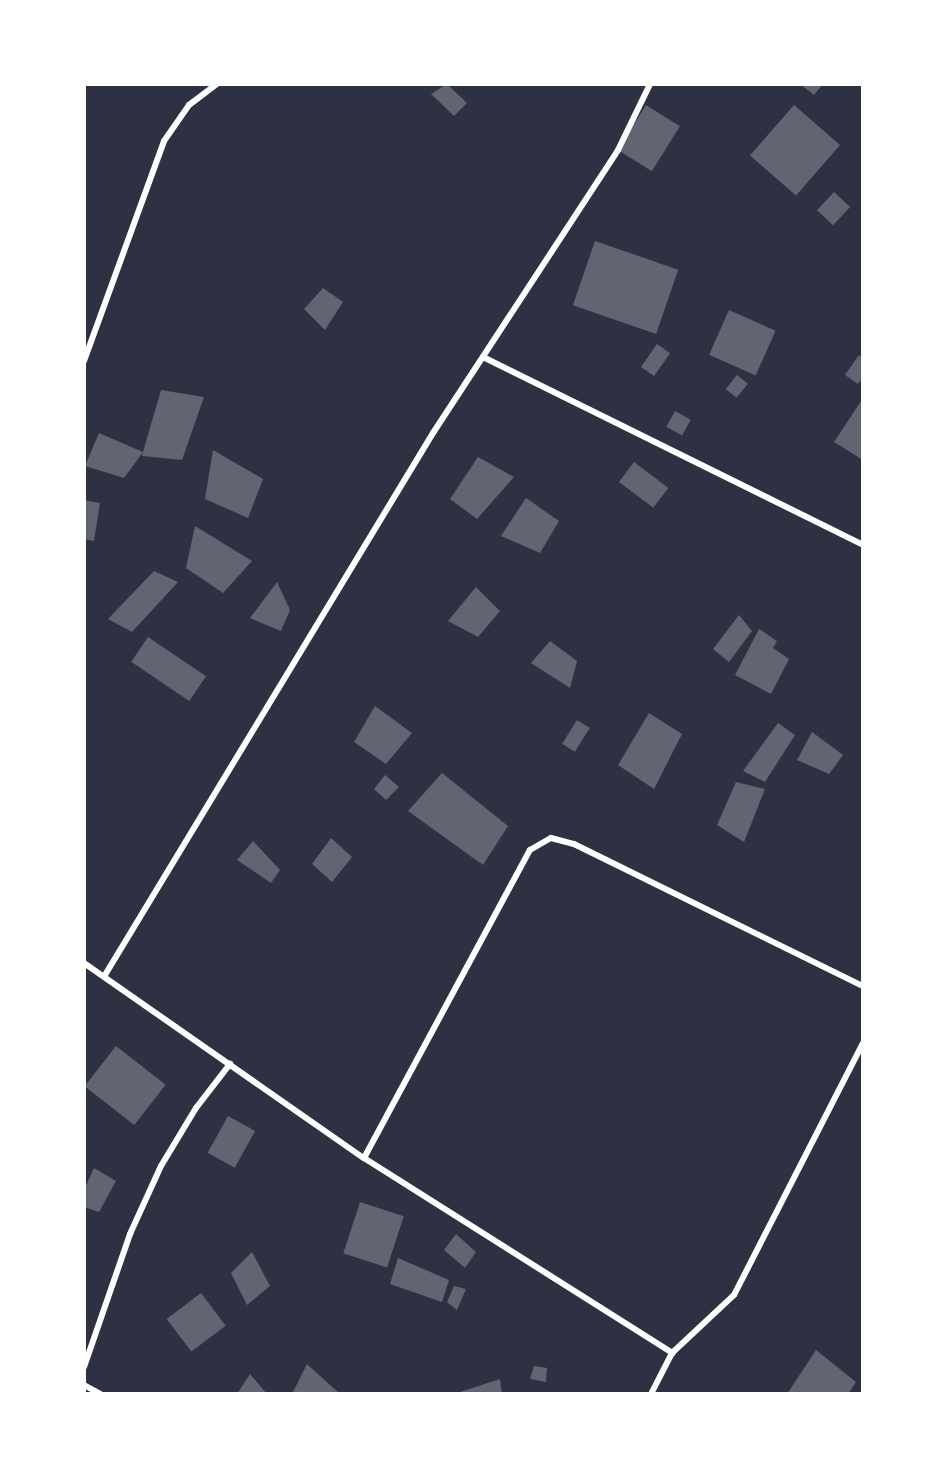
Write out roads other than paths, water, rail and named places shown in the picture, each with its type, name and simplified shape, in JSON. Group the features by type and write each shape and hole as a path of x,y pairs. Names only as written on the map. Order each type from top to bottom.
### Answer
{"street":[{"path":"84,361 164,141 189,105 217,84"},
{"path":"105,975 433,433 618,150 650,84"},
{"path":"483,357 863,545"},
{"path":"364,1158 530,850 550,838 574,844 863,986"},
{"path":"84,963 105,975 364,1158 672,1353"},
{"path":"651,1394 672,1353 734,1295 863,1043"},
{"path":"84,1367 130,1234 161,1166 196,1108 231,1064"},
{"path":"84,1385 100,1394"}]}
